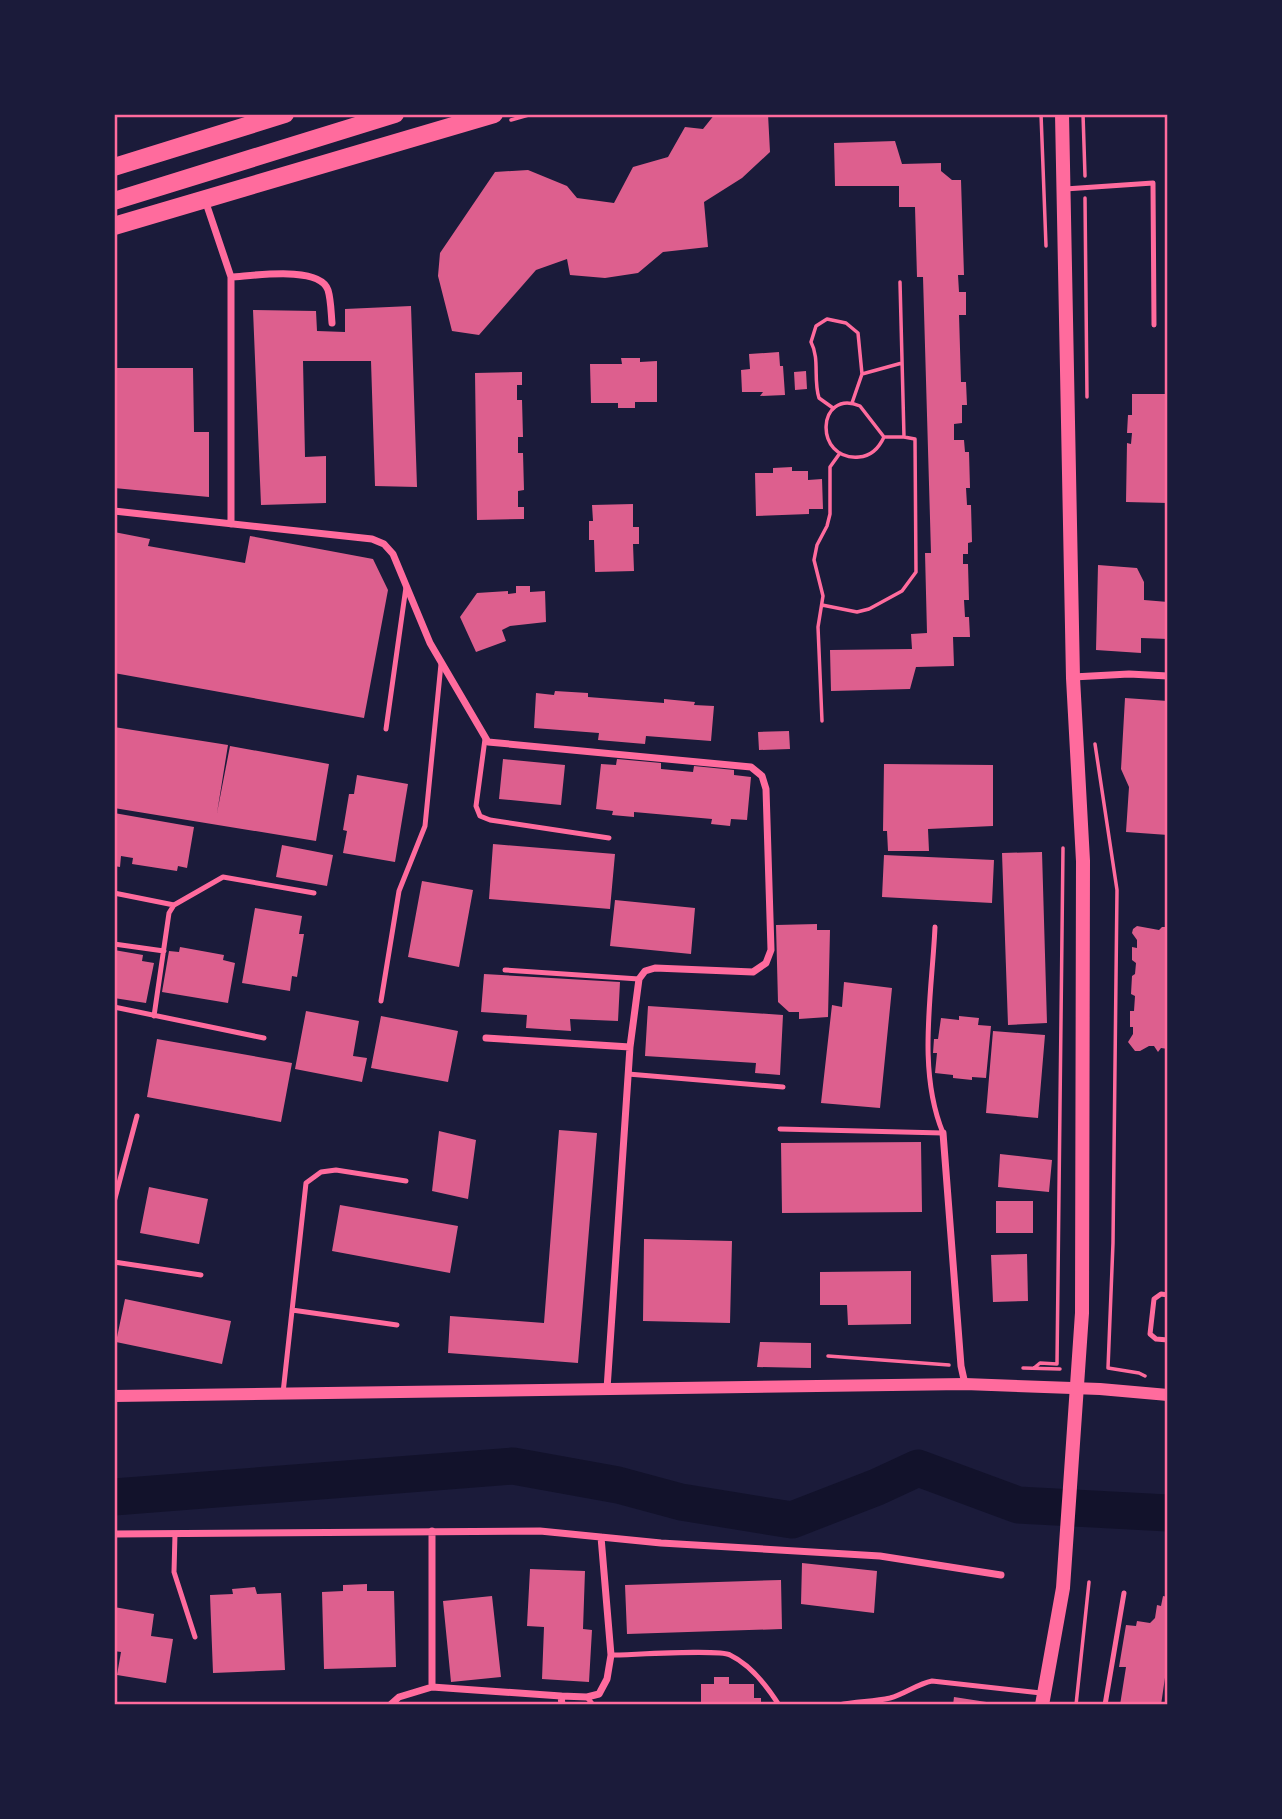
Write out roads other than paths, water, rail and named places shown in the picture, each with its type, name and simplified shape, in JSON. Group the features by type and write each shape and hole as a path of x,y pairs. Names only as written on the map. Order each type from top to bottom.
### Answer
{"main road":[{"path":"114,167 285,114"},
{"path":"114,201 396,114"},
{"path":"114,226 494,114"},
{"path":"1044,1699 1063,1588 1081,1337 1083,861 1073,678 1062,114"}],"street":[{"path":"205,201 230,277 231,524"},
{"path":"230,277 290,274 309,275 320,279 328,288 332,323"},
{"path":"114,511 372,539 384,544 393,554 441,664 488,743 751,767 762,776 766,789 771,950 766,963 753,972 654,968 645,971 639,979 630,1048 607,1391"},
{"path":"1073,678 1129,674 1168,676"},
{"path":"486,1038 630,1048"},
{"path":"943,1133 961,1366 965,1384"},
{"path":"114,1396 965,1384 1100,1389 1168,1395"},
{"path":"432,1531 432,1687"},
{"path":"114,1534 540,1531 661,1544 880,1556 1001,1575"},
{"path":"390,1705 399,1697 432,1687 587,1697 599,1693 607,1679 611,1655 601,1537"},
{"path":"561,1696 562,1705"}],"lane":[{"path":"1065,189 1153,183 1154,325"},
{"path":"386,729 406,587"},
{"path":"380,1001 399,891 425,826 441,664"},
{"path":"485,739 476,806 480,816 490,820 609,838"},
{"path":"154,1016 169,913 174,905 223,877 314,893"},
{"path":"114,893 174,905"},
{"path":"780,1129 943,1133 932,1100 927,1072 936,927"},
{"path":"114,944 164,951"},
{"path":"505,970 639,979"},
{"path":"114,1007 264,1038"},
{"path":"628,1074 783,1087"},
{"path":"114,1202 137,1116"},
{"path":"283,1394 306,1183 321,1172 336,1170 406,1181"},
{"path":"114,1262 201,1275"},
{"path":"1168,1295 1161,1294 1154,1299 1150,1334 1156,1339 1168,1340"},
{"path":"292,1310 397,1325"},
{"path":"175,1534 174,1572 195,1637"},
{"path":"1105,1705 1124,1592"},
{"path":"611,1655 728,1653 746,1665 768,1688 779,1705"},
{"path":"839,1705 891,1698 919,1684 932,1681 1044,1699"},
{"path":"587,1697 593,1705"}],"waterway":[{"path":"114,1497 513,1466 618,1485 681,1502 792,1520 918,1468 1018,1505 1168,1513"}]}
